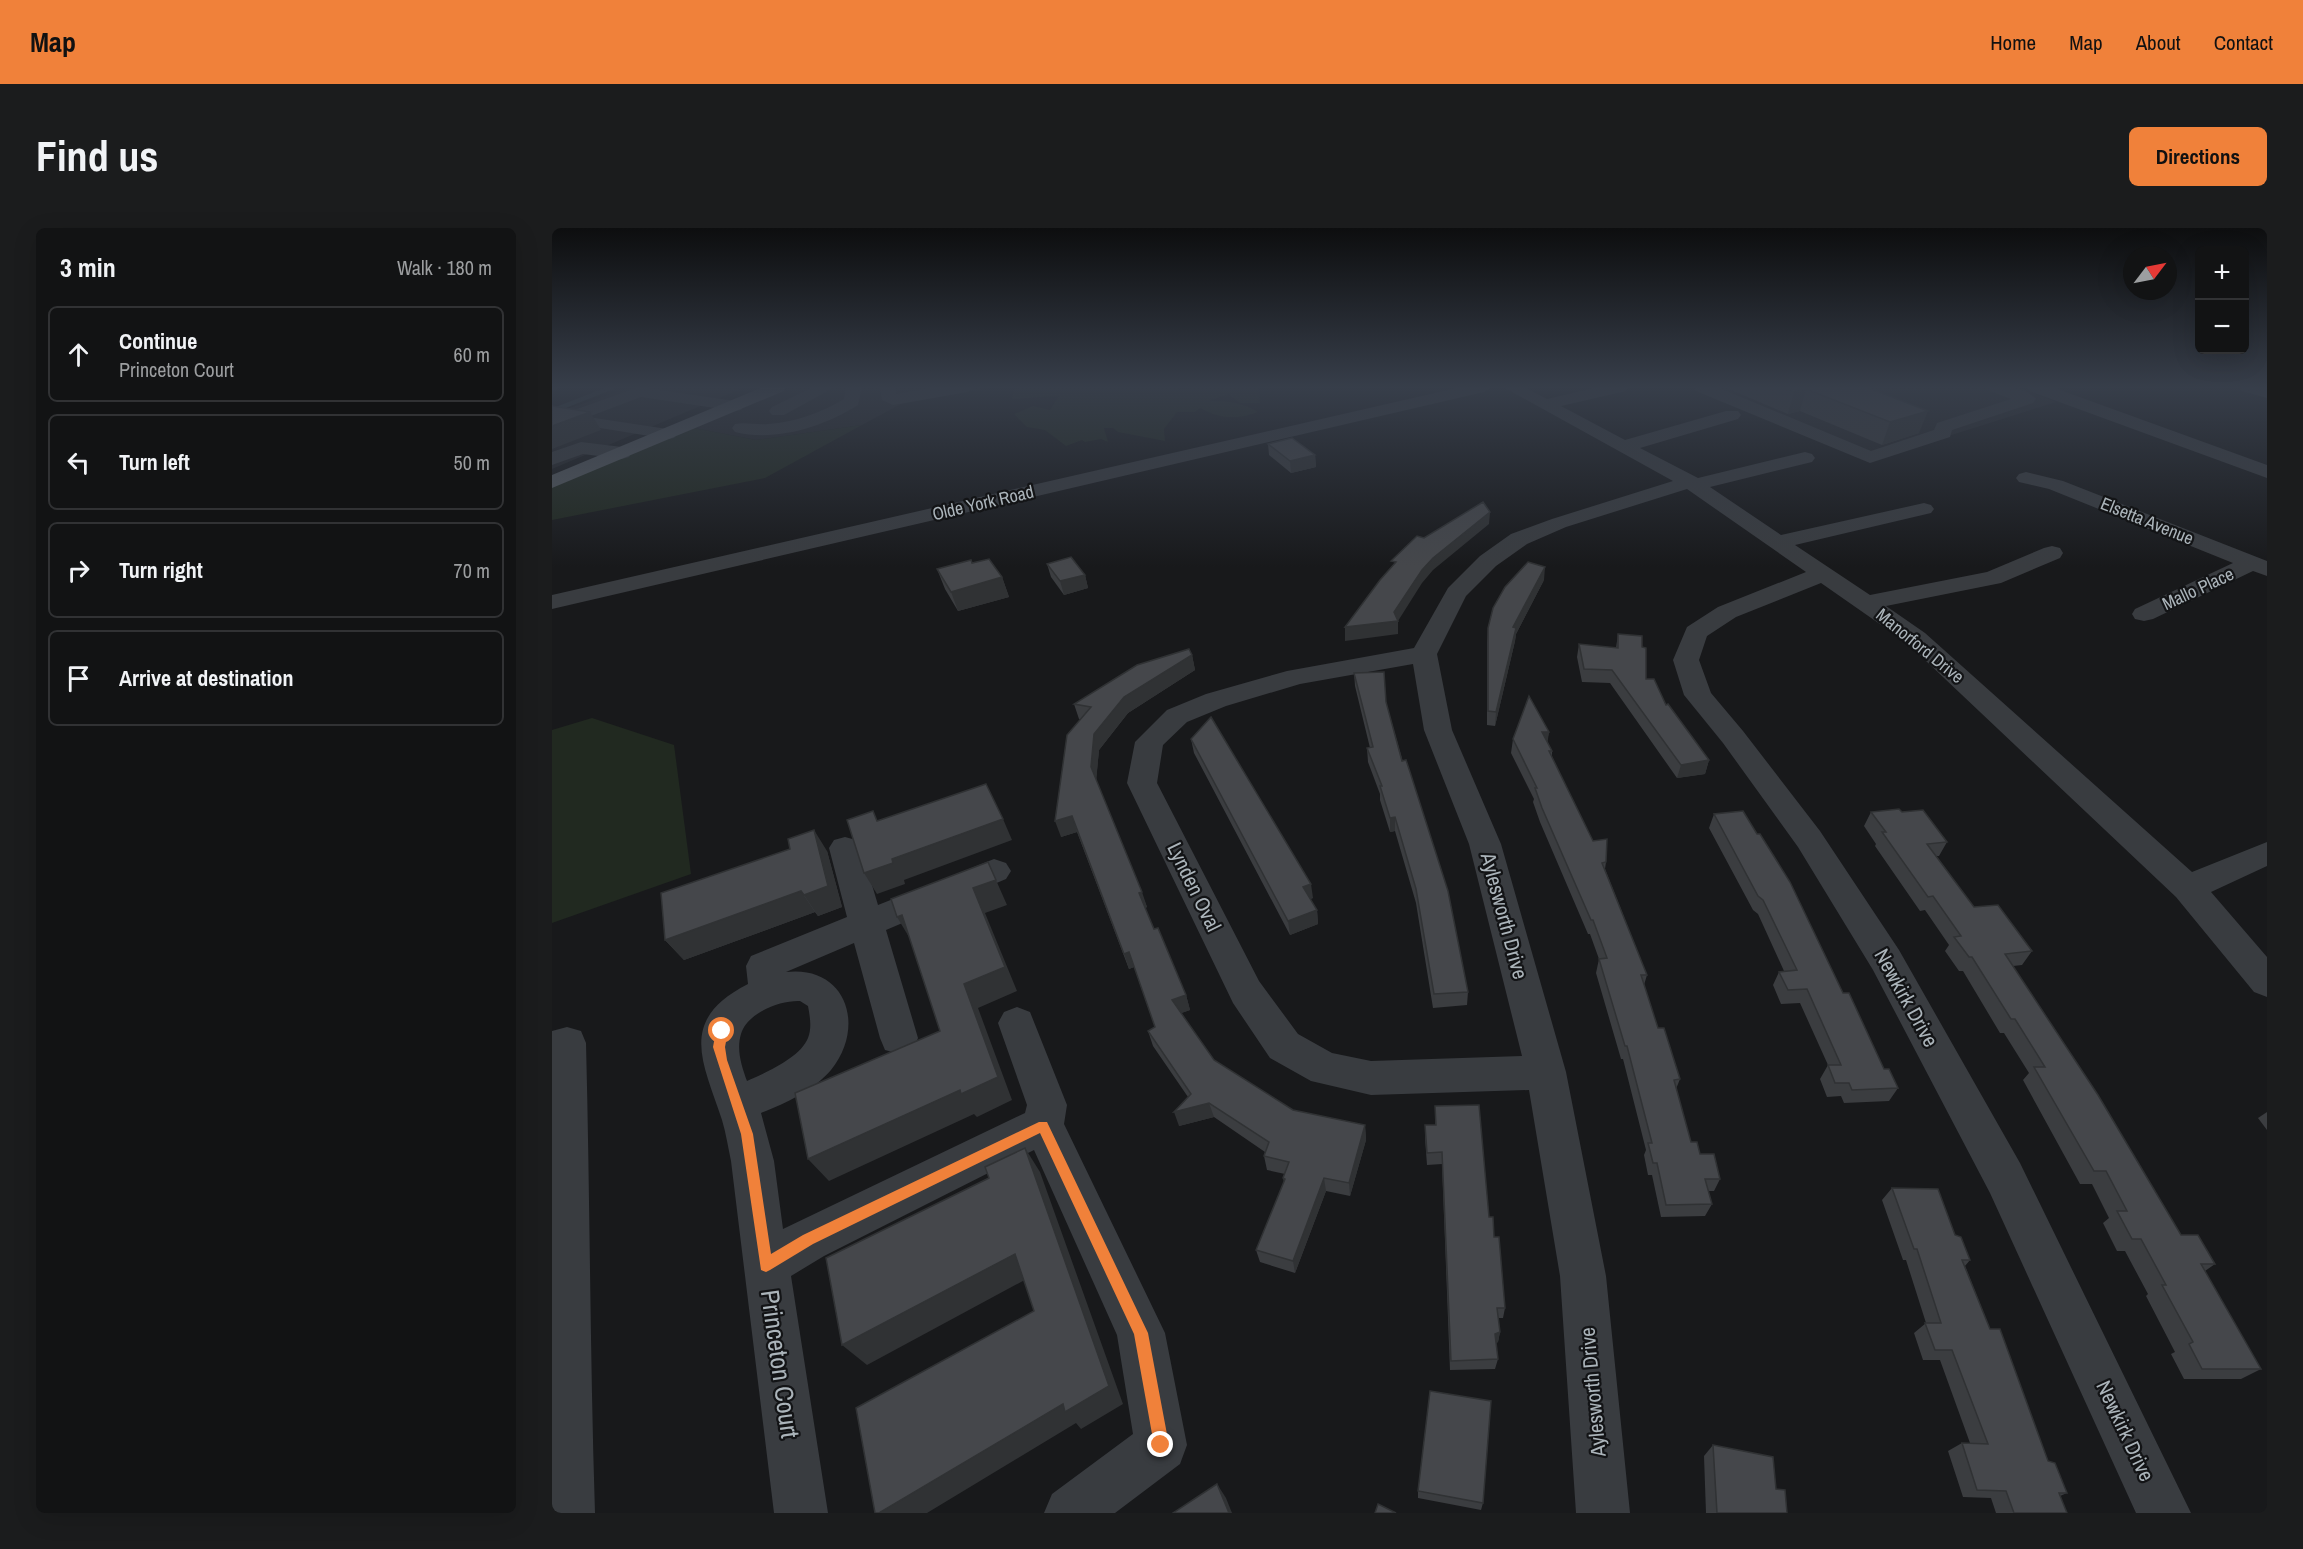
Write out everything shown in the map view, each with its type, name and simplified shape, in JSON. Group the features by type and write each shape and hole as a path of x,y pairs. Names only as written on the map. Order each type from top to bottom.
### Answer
{"main road":[{"path":"552,482 637,447"}],"street":[{"name":"Olde York Road","path":"552,602 1224,447"},
{"name":"Manorford Drive","path":"1622,447 1692,484 1825,573 1916,638 2187,888 2267,982"},
{"path":"1846,447 1870,457 1901,447"},
{"path":"2199,447 2267,472"},
{"path":"552,459 581,448 622,453"},
{"path":"1424,654 1456,592 1488,561 1520,538 1558,523 1692,484 1805,458"},
{"name":"Elsetta Avenue","path":"2026,478 2056,485 2260,566"},
{"path":"1778,542 1924,509"},
{"path":"1867,603 1993,578 2052,553"},
{"name":"Mallo Place","path":"2144,614 2260,566"},
{"name":"Newkirk Drive","path":"1825,573 1727,612 1696,632 1686,660 1698,695 1733,737 1809,839 1886,960 2005,1178 2164,1513"},
{"name":"Aylesworth Drive","path":"1424,654 1438,730 1485,844 1546,1072 1584,1276 1603,1513"},
{"name":"Lynden Oval","path":"1424,654 1296,677 1216,700 1177,716 1149,742 1142,783 1246,992 1284,1046 1325,1069 1371,1078 1546,1072"},
{"path":"844,848 899,1038"},
{"path":"2187,888 2267,853"},
{"path":"738,1104 772,1089 804,1069 820,1054 830,1038 832,1023 824,996 817,990 805,986 790,986 768,992 764,966 994,871"},
{"name":"Princeton Court","path":"768,992 742,1007 722,1031 719,1047 747,1134 801,1513"},
{"path":"1017,1023 1047,1105 1043,1125 1141,1333 1161,1445 1071,1513"},
{"path":"552,1048 567,1043 560,1186 559,1353 568,1513"},
{"path":"766,1265 808,1239 1043,1125"}],"shaded area":[{"path":"552,447 604,447 552,469"},
{"path":"648,447 822,447 765,478 552,520 552,487"},
{"path":"1855,447 1914,447 1882,457"},
{"path":"592,718 674,745 691,874 552,923 552,730"}],"building":[{"path":"1272,447 1304,447 1315,455 1290,461"},
{"path":"1483,502 1490,512 1433,558 1422,570 1394,612 1398,621 1345,627 1396,562 1391,561 1417,536 1424,538"},
{"path":"1071,557 1085,575 1060,581 1047,564"},
{"path":"989,559 1002,577 951,592 937,569 971,560 972,563"},
{"path":"1528,562 1545,567 1513,627 1516,628 1496,712 1488,711 1488,628 1493,608 1505,587"},
{"path":"1618,634 1642,636 1642,647 1646,648 1646,679 1654,679 1666,705 1668,704 1709,760 1681,765 1612,670 1584,669 1579,644 1618,648"},
{"path":"1189,649 1192,655 1124,697 1094,734 1091,767 1142,892 1139,893 1154,929 1158,928 1186,995 1172,1000 1214,1060 1293,1110 1365,1125 1349,1183 1324,1178 1293,1261 1256,1250 1285,1179 1283,1178 1289,1162 1264,1156 1269,1142 1209,1103 1174,1112 1191,1094 1148,1031 1155,1027 1129,952 1124,954 1072,816 1055,821 1067,735 1091,707 1074,704 1137,665"},
{"path":"1384,672 1386,702 1402,761 1406,760 1448,891 1468,992 1434,994 1416,889 1395,817 1390,818 1380,786 1382,786 1367,748 1373,747 1354,673"},
{"path":"1529,696 1549,732 1542,732 1552,751 1549,751 1593,841 1607,839 1606,862 1602,863 1647,975 1641,975 1658,1028 1664,1028 1680,1079 1674,1080 1691,1142 1697,1142 1700,1154 1714,1154 1720,1179 1705,1179 1712,1204 1666,1205 1657,1163 1653,1163 1648,1143 1652,1143 1627,1046 1625,1046 1599,959 1607,958 1593,920 1591,920 1542,808 1535,788 1537,788 1513,739"},
{"path":"1211,717 1311,884 1303,887 1317,910 1288,921 1191,739"},
{"path":"986,784 1003,819 892,859 893,863 864,873 847,820 873,811 877,821"},
{"path":"1899,809 1902,812 1923,810 1947,842 1927,844 1974,907 1998,905 2032,951 2005,954 2098,1095 2181,1235 2198,1235 2215,1264 2201,1264 2261,1369 2202,1369 2189,1344 2193,1342 2162,1285 2166,1285 2141,1239 2132,1239 2117,1211 2127,1211 2106,1171 2094,1171 2034,1067 2045,1067 1972,957 1969,957 1954,937 1961,936 1933,896 1928,897 1882,832 1886,832 1871,812"},
{"path":"1743,811 1790,882 1843,993 1849,993 1884,1069 1889,1069 1898,1088 1852,1090 1849,1083 1835,1083 1828,1065 1841,1065 1807,989 1788,990 1779,972 1797,970 1763,900 1758,896 1714,814"},
{"path":"814,830 828,886 804,895 801,891 665,940 661,893 790,849 788,839"},
{"path":"988,862 996,880 973,888 1005,967 964,984 998,1077 961,1094 960,1090 808,1159 795,1093 940,1031 902,915 897,917 891,899"},
{"path":"1479,1105 1489,1217 1493,1217 1494,1237 1499,1237 1505,1308 1497,1308 1500,1332 1495,1334 1498,1359 1451,1361 1442,1152 1427,1153 1425,1125 1436,1125 1435,1106"},
{"path":"1025,1148 1109,1386 1065,1412 1063,1404 879,1513 875,1513 856,1408 1034,1311 1015,1254 842,1345 826,1258 989,1178 985,1167"},
{"path":"1892,1188 1938,1189 1955,1235 1961,1237 1970,1260 1962,1260 1990,1329 2000,1329 2048,1461 2055,1463 2067,1493 2059,1493 2067,1513 2014,1513 2006,1491 1977,1490 1962,1443 1988,1444 1952,1350 1935,1350 1925,1323 1941,1323 1917,1249 1914,1249"},
{"path":"1430,1391 1491,1401 1483,1503 1418,1491"},
{"path":"1713,1445 1773,1457 1776,1489 1785,1490 1787,1513 1717,1513"},
{"path":"1217,1484 1229,1513 1173,1513"},
{"path":"1378,1504 1396,1513 1375,1513"}],"route":[{"path":"722,1031 719,1047 747,1134 766,1265 808,1239 1043,1125 1141,1333 1161,1445"}]}
